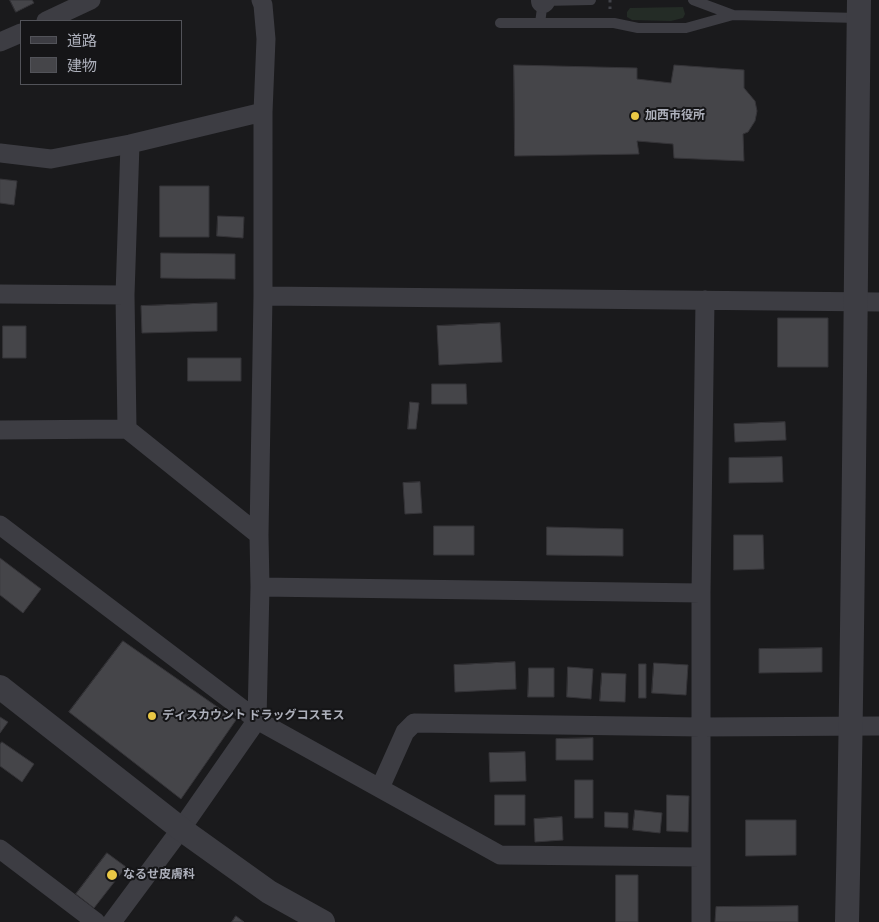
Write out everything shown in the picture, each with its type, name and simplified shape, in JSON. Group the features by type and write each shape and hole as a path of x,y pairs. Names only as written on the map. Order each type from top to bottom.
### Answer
{"street":[{"path":"48,20 91,0"},
{"path":"112,922 181,829 257,720 263,296 263,112 266,39 261,0"},
{"path":"847,922 859,9"},
{"path":"0,42 20,33"},
{"path":"0,153 52,159 130,144 263,112"},
{"path":"126,429 124,295 130,144"},
{"path":"0,294 124,295"},
{"path":"263,296 879,302"},
{"path":"701,922 701,593 705,300"},
{"path":"0,430 126,429 259,534"},
{"path":"0,525 257,720 500,855 701,857"},
{"path":"260,587 701,593"},
{"path":"0,687 181,829 269,892 323,922"},
{"path":"380,788 405,732 414,724 701,727 879,726"},
{"path":"0,849 96,922"}],"lane":[{"path":"500,23 542,8 592,0"},
{"path":"693,0 733,15"},
{"path":"542,8 638,28 686,28 733,15 859,9"}],"shaded area":[{"path":"683,7 685,14 683,18 671,21 632,20 627,17 627,12 630,8"}],"building":[{"path":"10,0 32,0 34,3 16,12"},
{"name":"加西市役所","path":"514,65 637,68 637,79 671,83 674,65 744,70 744,88 755,101 757,111 755,121 748,132 743,134 744,161 674,158 673,144 637,141 639,154 515,156"},
{"path":"0,179 17,181 14,205 0,203"},
{"path":"160,186 209,186 209,237 160,237"},
{"path":"218,216 244,217 243,238 217,236"},
{"path":"161,253 235,254 235,279 161,278"},
{"path":"217,303 217,331 142,333 141,306"},
{"path":"778,318 828,318 828,367 778,367"},
{"path":"500,323 502,362 439,365 437,326"},
{"path":"3,326 26,326 26,358 3,358"},
{"path":"188,358 241,358 241,381 188,381"},
{"path":"432,384 466,384 467,404 432,404"},
{"path":"410,402 419,403 416,429 408,429"},
{"path":"785,422 786,440 735,442 734,424"},
{"path":"782,457 783,482 729,483 729,458"},
{"path":"420,482 422,513 405,514 403,483"},
{"path":"434,526 474,526 474,555 434,555"},
{"path":"547,527 623,529 623,556 547,555"},
{"path":"734,535 763,535 764,569 734,570"},
{"path":"0,558 41,589 23,613 0,595"},
{"name":"ディスカウント ドラッグコスモス","path":"123,641 236,720 181,799 69,712"},
{"path":"822,648 822,672 759,673 759,649"},
{"path":"515,662 516,689 455,692 454,665"},
{"path":"654,663 688,665 686,695 652,693"},
{"path":"639,664 646,664 646,698 639,698"},
{"path":"568,667 593,669 591,699 567,697"},
{"path":"529,668 554,668 554,697 528,697"},
{"path":"602,673 626,674 625,702 600,701"},
{"path":"0,717 8,722 0,733"},
{"path":"593,738 593,760 556,760 556,739"},
{"path":"2,742 34,764 22,782 0,766 0,744"},
{"path":"525,752 526,781 490,782 489,753"},
{"path":"575,780 593,780 593,818 575,818"},
{"path":"495,795 525,795 525,825 495,825"},
{"path":"667,795 689,796 688,832 667,831"},
{"path":"635,810 662,813 660,833 633,830"},
{"path":"605,812 628,813 628,828 605,827"},
{"path":"562,817 563,840 535,842 534,819"},
{"path":"746,820 796,820 796,855 746,856"},
{"path":"107,853 126,867 94,908 76,894"},
{"path":"616,875 638,875 638,922 616,922"},
{"path":"798,906 798,922 715,922 716,907"},
{"path":"236,916 244,922 232,922"}],"place":[{"name":"加西市役所","path":"635,116"},
{"name":"ディスカウント ドラッグコスモス","path":"152,716"},
{"name":"なるせ皮膚科","path":"112,875"}]}
